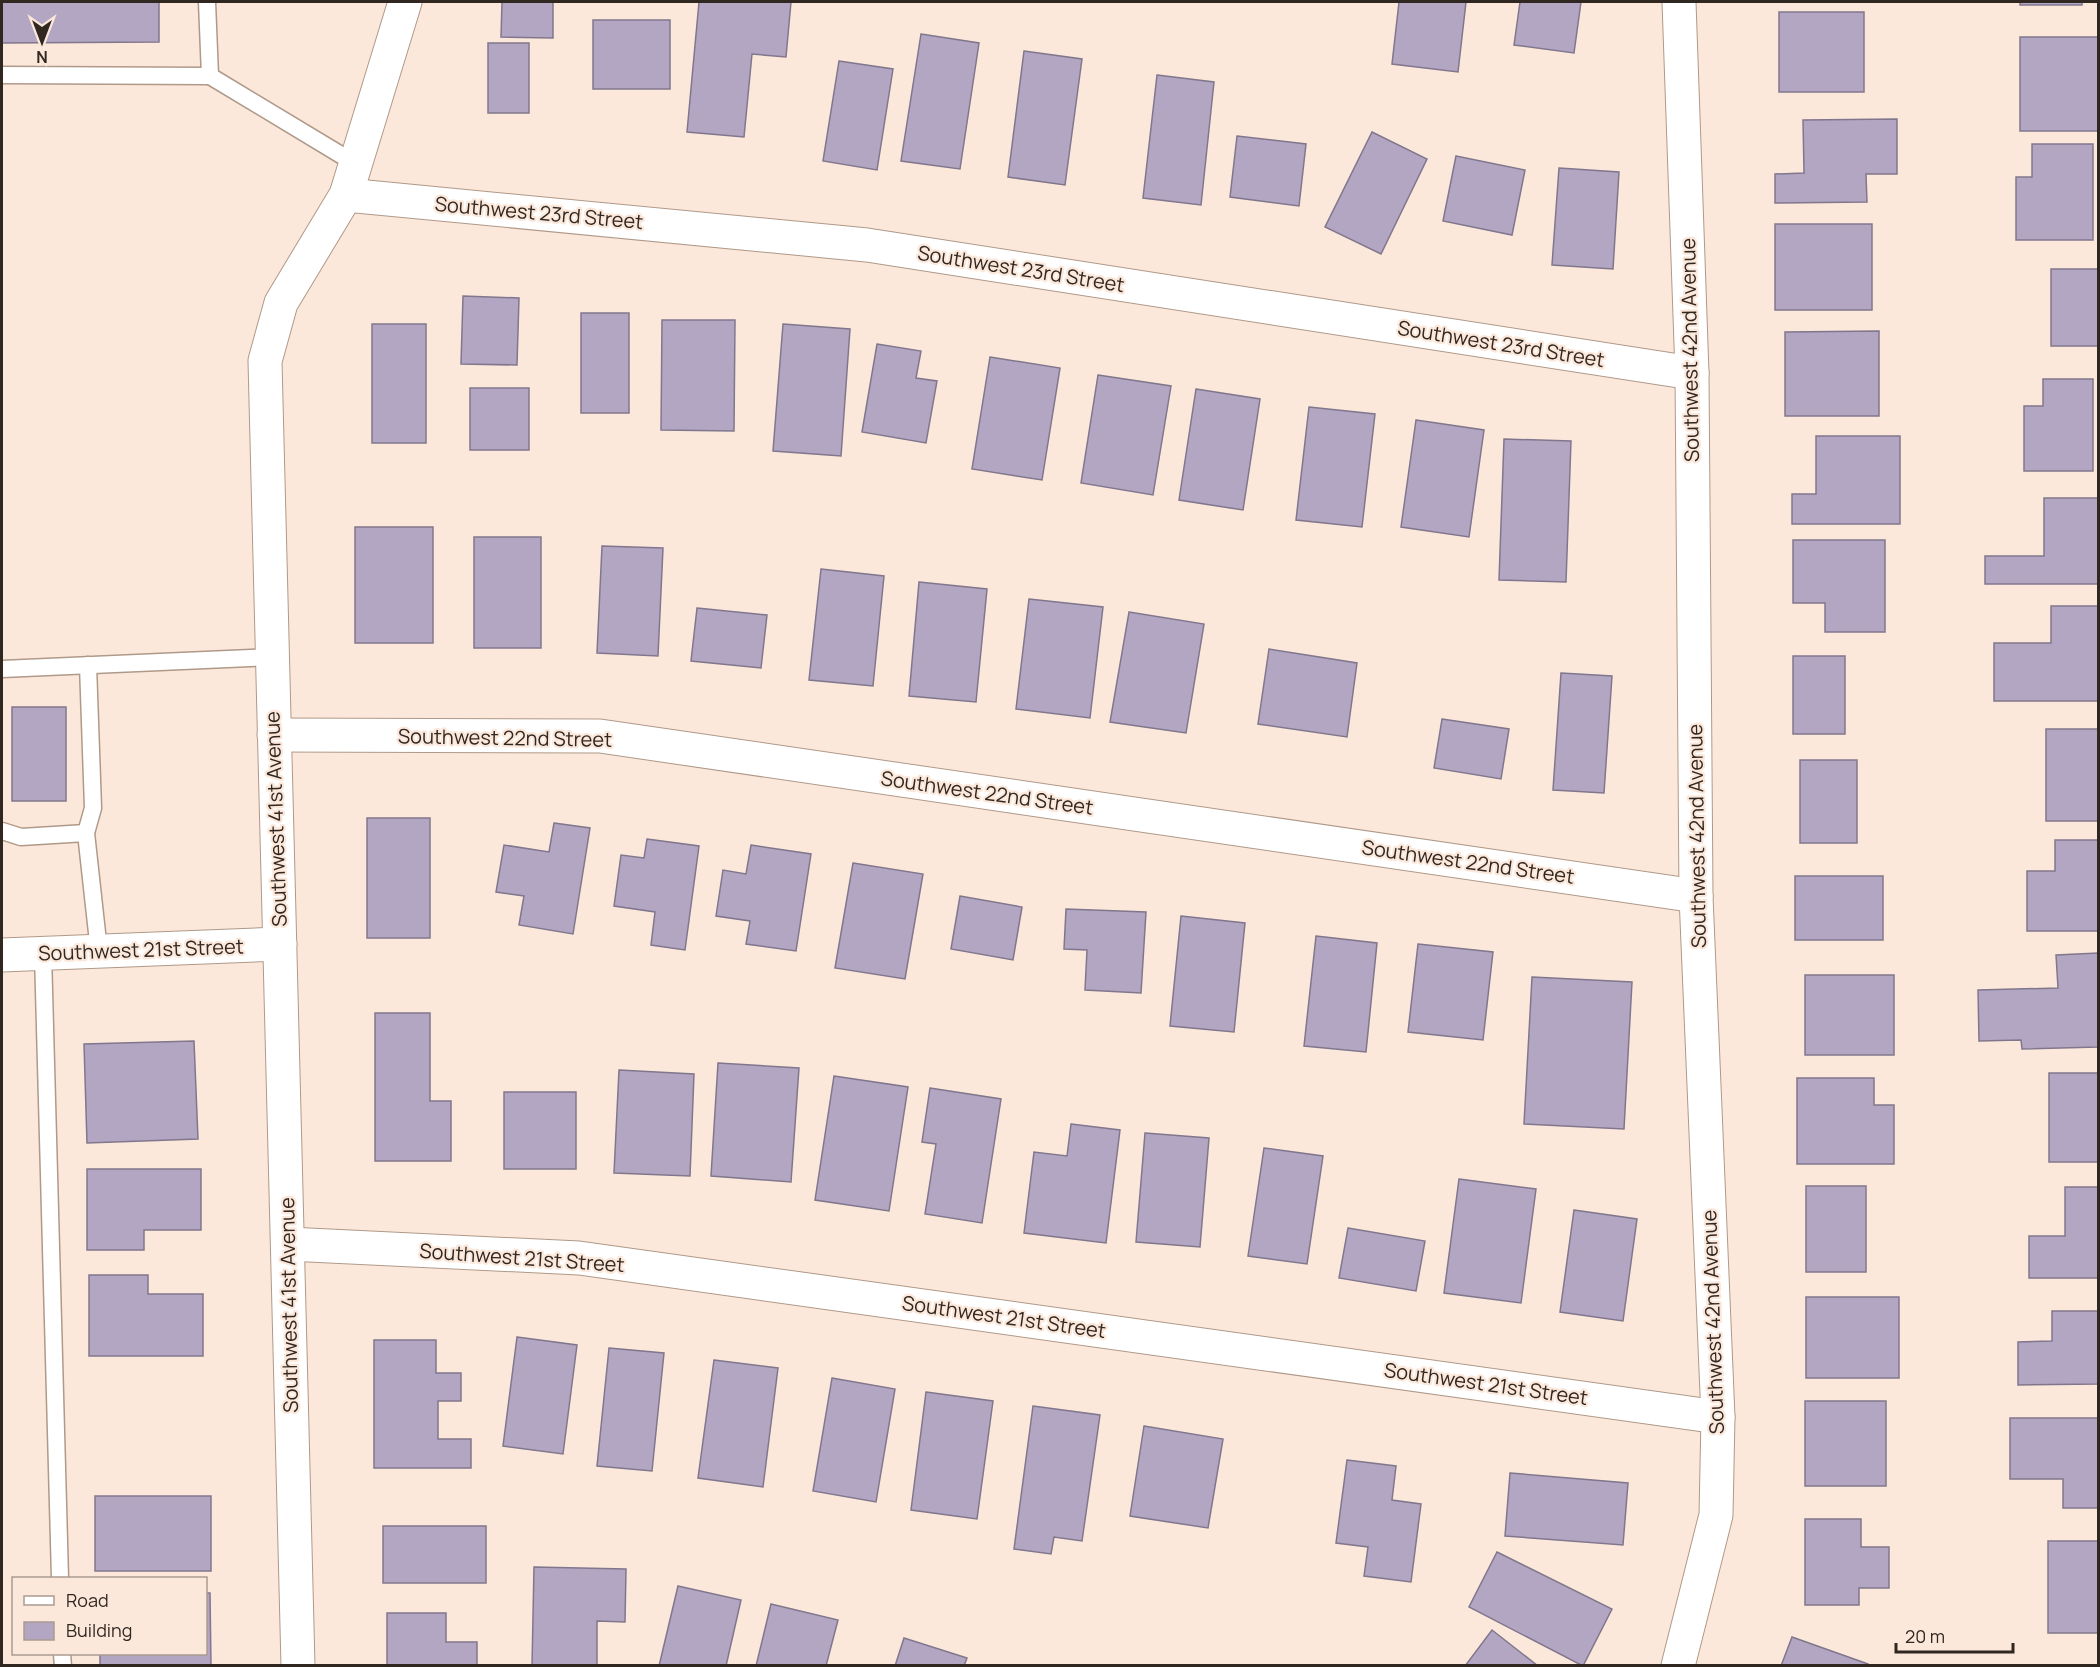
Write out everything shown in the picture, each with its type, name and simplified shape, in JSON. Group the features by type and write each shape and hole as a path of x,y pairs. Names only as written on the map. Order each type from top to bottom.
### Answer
{"street":[{"name":"Southwest 41st Avenue","path":"298,1665 265,361 281,303 346,195 405,2"},
{"name":"Southwest 42nd Avenue","path":"1678,2 1692,374 1696,896 1718,1416 1716,1515 1678,1665"},
{"name":"Southwest 23rd Street","path":"346,195 867,245 1692,374"},
{"name":"Southwest 22nd Street","path":"274,735 600,736 1696,896"},
{"name":"Southwest 21st Street","path":"2,955 280,944"},
{"name":"Southwest 21st Street","path":"288,1244 579,1258 1718,1416"}],"lane":[{"path":"207,2 210,76"},
{"path":"2,75 210,76 356,164"},
{"path":"2,669 272,657"},
{"path":"88,665 93,808 86,833 99,951"},
{"path":"2,831 21,837 86,833"},
{"path":"43,954 60,1577"}],"building":[{"path":"2,2 159,2 159,42 2,43"},
{"path":"502,2 553,2 553,38 501,37"},
{"path":"699,2 791,2 786,57 752,54 744,137 687,132"},
{"path":"1399,2 1466,2 1458,72 1392,64"},
{"path":"1520,2 1581,2 1574,53 1514,45"},
{"path":"2020,2 2082,2 2082,5 2020,5"},
{"path":"1779,12 1864,12 1864,92 1779,92"},
{"path":"593,20 670,20 670,89 593,89"},
{"path":"921,34 979,43 960,169 901,161"},
{"path":"2020,37 2098,37 2098,131 2020,131"},
{"path":"488,43 529,43 529,113 488,113"},
{"path":"1024,51 1082,59 1065,185 1008,177"},
{"path":"839,61 893,69 877,170 823,161"},
{"path":"1157,75 1214,82 1201,205 1143,198"},
{"path":"1897,119 1897,174 1866,174 1867,202 1775,203 1775,174 1804,173 1803,120"},
{"path":"1372,132 1427,159 1381,254 1325,227"},
{"path":"1237,136 1306,144 1299,206 1230,197"},
{"path":"2032,144 2093,144 2093,240 2016,240 2016,177 2032,177"},
{"path":"1456,156 1525,170 1512,235 1443,221"},
{"path":"1559,168 1619,172 1613,269 1552,265"},
{"path":"1775,224 1872,224 1872,310 1775,310"},
{"path":"2051,269 2098,269 2098,346 2051,346"},
{"path":"463,296 519,298 517,365 461,364"},
{"path":"581,313 629,313 629,413 581,413"},
{"path":"662,320 735,320 734,431 661,430"},
{"path":"372,324 426,324 426,443 372,443"},
{"path":"783,324 850,329 841,456 773,451"},
{"path":"1879,331 1879,416 1785,416 1785,332"},
{"path":"877,344 921,351 916,378 937,381 926,443 862,432"},
{"path":"990,357 1060,368 1042,480 972,469"},
{"path":"1098,375 1171,386 1153,495 1081,483"},
{"path":"2043,379 2093,379 2093,471 2024,471 2024,406 2043,406"},
{"path":"470,388 529,388 529,450 470,450"},
{"path":"1196,389 1260,399 1243,510 1179,500"},
{"path":"1309,407 1375,414 1362,527 1296,520"},
{"path":"1416,420 1484,430 1469,537 1401,527"},
{"path":"1816,436 1900,436 1900,524 1792,524 1792,494 1816,494"},
{"path":"1504,439 1571,441 1566,582 1499,580"},
{"path":"2044,498 2098,498 2098,584 1985,584 1985,556 2044,556"},
{"path":"355,527 433,527 433,643 355,643"},
{"path":"474,537 541,537 541,648 474,648"},
{"path":"1793,540 1885,540 1885,632 1825,632 1825,603 1793,603"},
{"path":"602,546 663,548 658,656 597,653"},
{"path":"821,569 884,576 873,686 809,680"},
{"path":"919,582 987,589 976,702 909,696"},
{"path":"1029,599 1103,607 1090,718 1016,709"},
{"path":"2051,606 2098,606 2098,701 1994,701 1994,643 2051,643"},
{"path":"697,608 767,615 761,668 691,661"},
{"path":"1129,612 1204,624 1186,733 1110,722"},
{"path":"1269,649 1357,663 1347,737 1258,724"},
{"path":"1793,656 1845,656 1845,734 1793,734"},
{"path":"1561,673 1612,676 1604,793 1553,790"},
{"path":"12,707 66,707 66,801 12,801"},
{"path":"1442,719 1509,729 1501,779 1434,768"},
{"path":"2046,729 2098,729 2098,821 2046,821"},
{"path":"1800,760 1857,760 1857,843 1800,843"},
{"path":"367,818 430,818 430,938 367,938"},
{"path":"554,823 590,828 573,934 519,925 524,896 496,892 504,845 549,852"},
{"path":"647,839 699,846 685,950 651,945 655,912 614,906 621,855 644,858"},
{"path":"2055,840 2098,840 2098,931 2027,931 2027,871 2055,871"},
{"path":"751,845 811,854 796,951 746,944 750,921 716,916 723,870 746,874"},
{"path":"853,863 923,874 905,979 835,968"},
{"path":"1795,876 1883,876 1883,940 1795,940"},
{"path":"960,896 1022,907 1013,960 951,949"},
{"path":"1066,909 1146,912 1141,993 1085,990 1087,950 1064,949"},
{"path":"1181,916 1245,923 1234,1032 1170,1026"},
{"path":"1316,936 1377,943 1366,1052 1304,1046"},
{"path":"1418,944 1493,952 1483,1040 1408,1032"},
{"path":"2098,953 2098,1047 2022,1049 2021,1040 1979,1041 1978,990 2058,988 2056,955"},
{"path":"1805,975 1894,975 1894,1055 1805,1055"},
{"path":"1532,977 1632,982 1624,1129 1524,1124"},
{"path":"375,1013 430,1013 430,1101 451,1101 451,1161 375,1161"},
{"path":"194,1041 198,1139 87,1143 84,1044"},
{"path":"718,1063 799,1068 791,1182 711,1176"},
{"path":"619,1070 694,1074 690,1176 614,1173"},
{"path":"2049,1073 2098,1073 2098,1162 2049,1162"},
{"path":"834,1076 908,1087 889,1211 815,1200"},
{"path":"1797,1078 1874,1078 1874,1105 1894,1105 1894,1164 1797,1164"},
{"path":"930,1088 1001,1099 982,1223 925,1214 936,1144 922,1142"},
{"path":"504,1092 576,1092 576,1169 504,1169"},
{"path":"1071,1124 1120,1130 1106,1243 1024,1233 1034,1152 1067,1156"},
{"path":"1145,1133 1209,1138 1200,1247 1136,1242"},
{"path":"1264,1148 1323,1156 1307,1264 1248,1256"},
{"path":"87,1169 201,1169 201,1230 144,1230 144,1250 87,1250"},
{"path":"1459,1179 1536,1189 1521,1303 1444,1293"},
{"path":"1806,1186 1866,1186 1866,1272 1806,1272"},
{"path":"2065,1187 2098,1187 2098,1278 2029,1278 2029,1236 2065,1236"},
{"path":"1574,1210 1637,1219 1623,1321 1560,1312"},
{"path":"1348,1228 1425,1241 1416,1291 1339,1278"},
{"path":"89,1275 148,1275 148,1294 203,1294 203,1356 89,1356"},
{"path":"1806,1297 1899,1297 1899,1378 1806,1378"},
{"path":"2052,1311 2098,1311 2098,1384 2018,1385 2018,1342 2052,1341"},
{"path":"517,1337 577,1345 563,1454 503,1446"},
{"path":"374,1340 436,1340 436,1373 461,1373 461,1401 438,1401 438,1439 471,1439 471,1468 374,1468"},
{"path":"609,1348 664,1353 652,1471 597,1466"},
{"path":"714,1360 778,1368 763,1487 698,1478"},
{"path":"832,1378 895,1389 876,1502 813,1491"},
{"path":"926,1392 993,1401 977,1519 911,1510"},
{"path":"1805,1401 1886,1401 1886,1486 1805,1486"},
{"path":"1033,1406 1100,1415 1082,1541 1054,1537 1051,1554 1014,1549"},
{"path":"2010,1418 2098,1418 2098,1508 2063,1508 2063,1479 2010,1479"},
{"path":"1144,1426 1223,1439 1208,1528 1130,1516"},
{"path":"1347,1460 1396,1466 1392,1500 1421,1504 1411,1582 1364,1576 1368,1547 1336,1543"},
{"path":"1510,1473 1628,1483 1623,1545 1505,1536"},
{"path":"95,1496 211,1496 211,1571 95,1571"},
{"path":"1805,1519 1861,1519 1861,1547 1889,1547 1889,1588 1859,1588 1859,1605 1805,1605"},
{"path":"383,1526 486,1526 486,1583 383,1583"},
{"path":"2048,1541 2098,1541 2098,1633 2048,1633"},
{"path":"1497,1552 1612,1609 1583,1666 1469,1607"},
{"path":"534,1567 626,1569 625,1622 597,1621 597,1666 532,1666"},
{"path":"678,1586 741,1600 726,1666 659,1666"},
{"path":"207,1593 210,1593 211,1666 100,1666 100,1655 207,1655"},
{"path":"771,1604 838,1620 826,1666 756,1666"},
{"path":"387,1613 446,1613 446,1642 477,1642 477,1666 387,1666"},
{"path":"1492,1630 1538,1666 1465,1666"},
{"path":"1792,1637 1868,1664 1867,1666 1781,1666"},
{"path":"904,1638 967,1658 964,1666 895,1666"}]}
